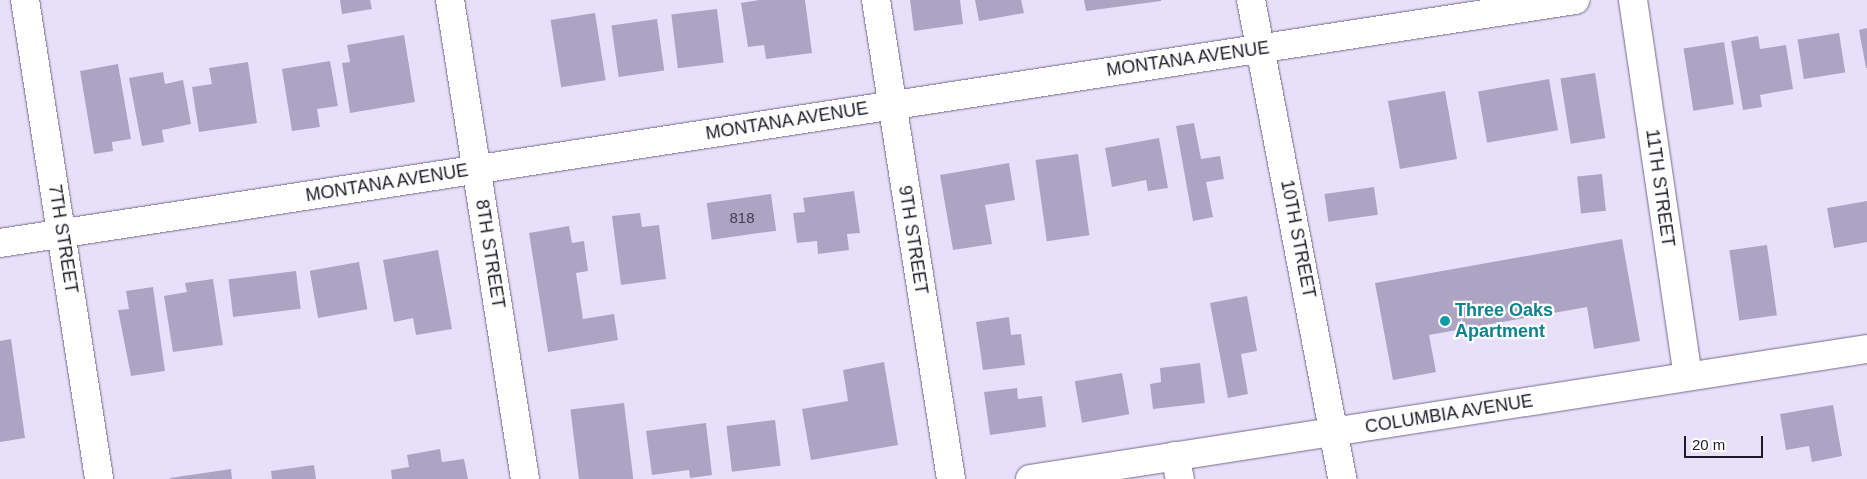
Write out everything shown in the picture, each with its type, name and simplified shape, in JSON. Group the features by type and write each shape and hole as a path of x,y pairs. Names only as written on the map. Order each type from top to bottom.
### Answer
{"street":[{"name":"7TH STREET","path":"25,0 63,234 99,479"},
{"name":"8TH STREET","path":"450,0 478,169 524,479"},
{"name":"9TH STREET","path":"876,0 951,479"},
{"name":"10TH STREET","path":"1251,0 1336,432 1342,479"},
{"name":"MONTANA AVENUE","path":"0,243 1575,0"},
{"name":"11TH STREET","path":"1633,0 1688,376"},
{"name":"COLUMBIA AVENUE","path":"1030,479 1178,468 1336,432 1867,349"}],"building":[{"path":"340,0 370,0 372,9 342,14"},
{"path":"759,0 805,0 812,53 766,59 764,45 748,47 741,3"},
{"path":"910,0 960,0 963,24 914,31"},
{"path":"975,0 1021,0 1024,13 979,21"},
{"path":"1084,0 1161,0 1161,1 1086,11"},
{"path":"717,9 724,63 678,68 671,15"},
{"path":"595,13 606,80 561,87 551,20"},
{"path":"657,19 664,70 619,77 611,25"},
{"path":"1867,28 1867,68 1866,68 1859,30"},
{"path":"1839,33 1845,73 1804,79 1798,40"},
{"path":"404,35 415,102 350,113 342,63 350,62 347,45"},
{"path":"1758,36 1760,49 1786,45 1793,89 1760,95 1762,107 1743,110 1731,41"},
{"path":"1724,42 1734,104 1693,111 1684,48"},
{"path":"330,61 338,106 317,109 320,127 292,131 282,69"},
{"path":"248,62 257,123 199,132 192,87 212,84 209,68"},
{"path":"118,64 131,139 112,142 113,151 94,154 80,71"},
{"path":"163,72 165,84 183,80 191,124 162,130 164,142 142,146 129,78"},
{"path":"1595,73 1605,138 1571,144 1560,78"},
{"path":"1549,79 1558,130 1487,143 1478,92"},
{"path":"1445,91 1457,159 1400,169 1388,101"},
{"path":"1194,123 1201,159 1220,156 1224,179 1206,182 1213,217 1193,221 1176,126"},
{"path":"1159,138 1168,188 1148,191 1146,180 1112,187 1105,148"},
{"path":"1078,154 1089,235 1047,241 1035,160"},
{"path":"1009,163 1015,200 985,205 992,244 953,250 940,175"},
{"path":"1602,174 1606,211 1581,213 1577,177"},
{"path":"1374,187 1378,215 1328,222 1324,194"},
{"path":"854,191 860,233 847,234 849,250 818,254 817,241 797,243 793,213 805,212 803,198"},
{"path":"771,194 776,231 712,240 707,203"},
{"path":"1867,201 1867,242 1834,248 1827,208"},
{"path":"640,213 642,227 659,225 666,279 621,285 612,216"},
{"path":"569,226 572,243 584,241 588,271 576,273 583,319 614,314 618,340 548,352 529,233"},
{"name":"Three Oaks Apartment","path":"1622,239 1640,341 1594,349 1587,307 1429,335 1436,372 1393,380 1375,283"},
{"path":"1767,245 1777,315 1739,321 1729,250"},
{"path":"438,250 452,329 416,335 413,318 394,322 383,260"},
{"path":"359,262 367,309 318,318 310,271"},
{"path":"296,271 301,309 233,317 229,279"},
{"path":"213,279 223,345 173,352 164,296 187,292 185,283"},
{"path":"153,287 165,371 131,376 118,310 129,309 126,291"},
{"path":"1247,296 1257,351 1241,354 1248,394 1228,398 1210,303"},
{"path":"1009,317 1011,335 1021,334 1025,365 983,370 976,322"},
{"path":"11,339 25,438 0,442 0,341"},
{"path":"884,362 898,445 811,460 802,409 848,401 843,370"},
{"path":"1200,363 1205,403 1153,409 1150,384 1161,382 1160,368"},
{"path":"1122,373 1129,414 1082,423 1075,381"},
{"path":"1017,388 1018,399 1042,396 1046,427 990,435 984,392"},
{"path":"624,403 633,479 579,479 570,410"},
{"path":"1833,405 1842,456 1812,462 1809,446 1786,450 1780,414"},
{"path":"775,420 781,466 732,472 726,426"},
{"path":"706,423 712,475 690,478 689,470 652,475 646,431"},
{"path":"440,449 442,462 464,459 468,479 392,479 391,470 409,467 407,455"},
{"path":"314,465 316,479 272,479 271,471"},
{"path":"231,469 232,479 170,479 170,478"}],"place":[{"name":"Three Oaks Apartment","path":"1445,321"}]}
